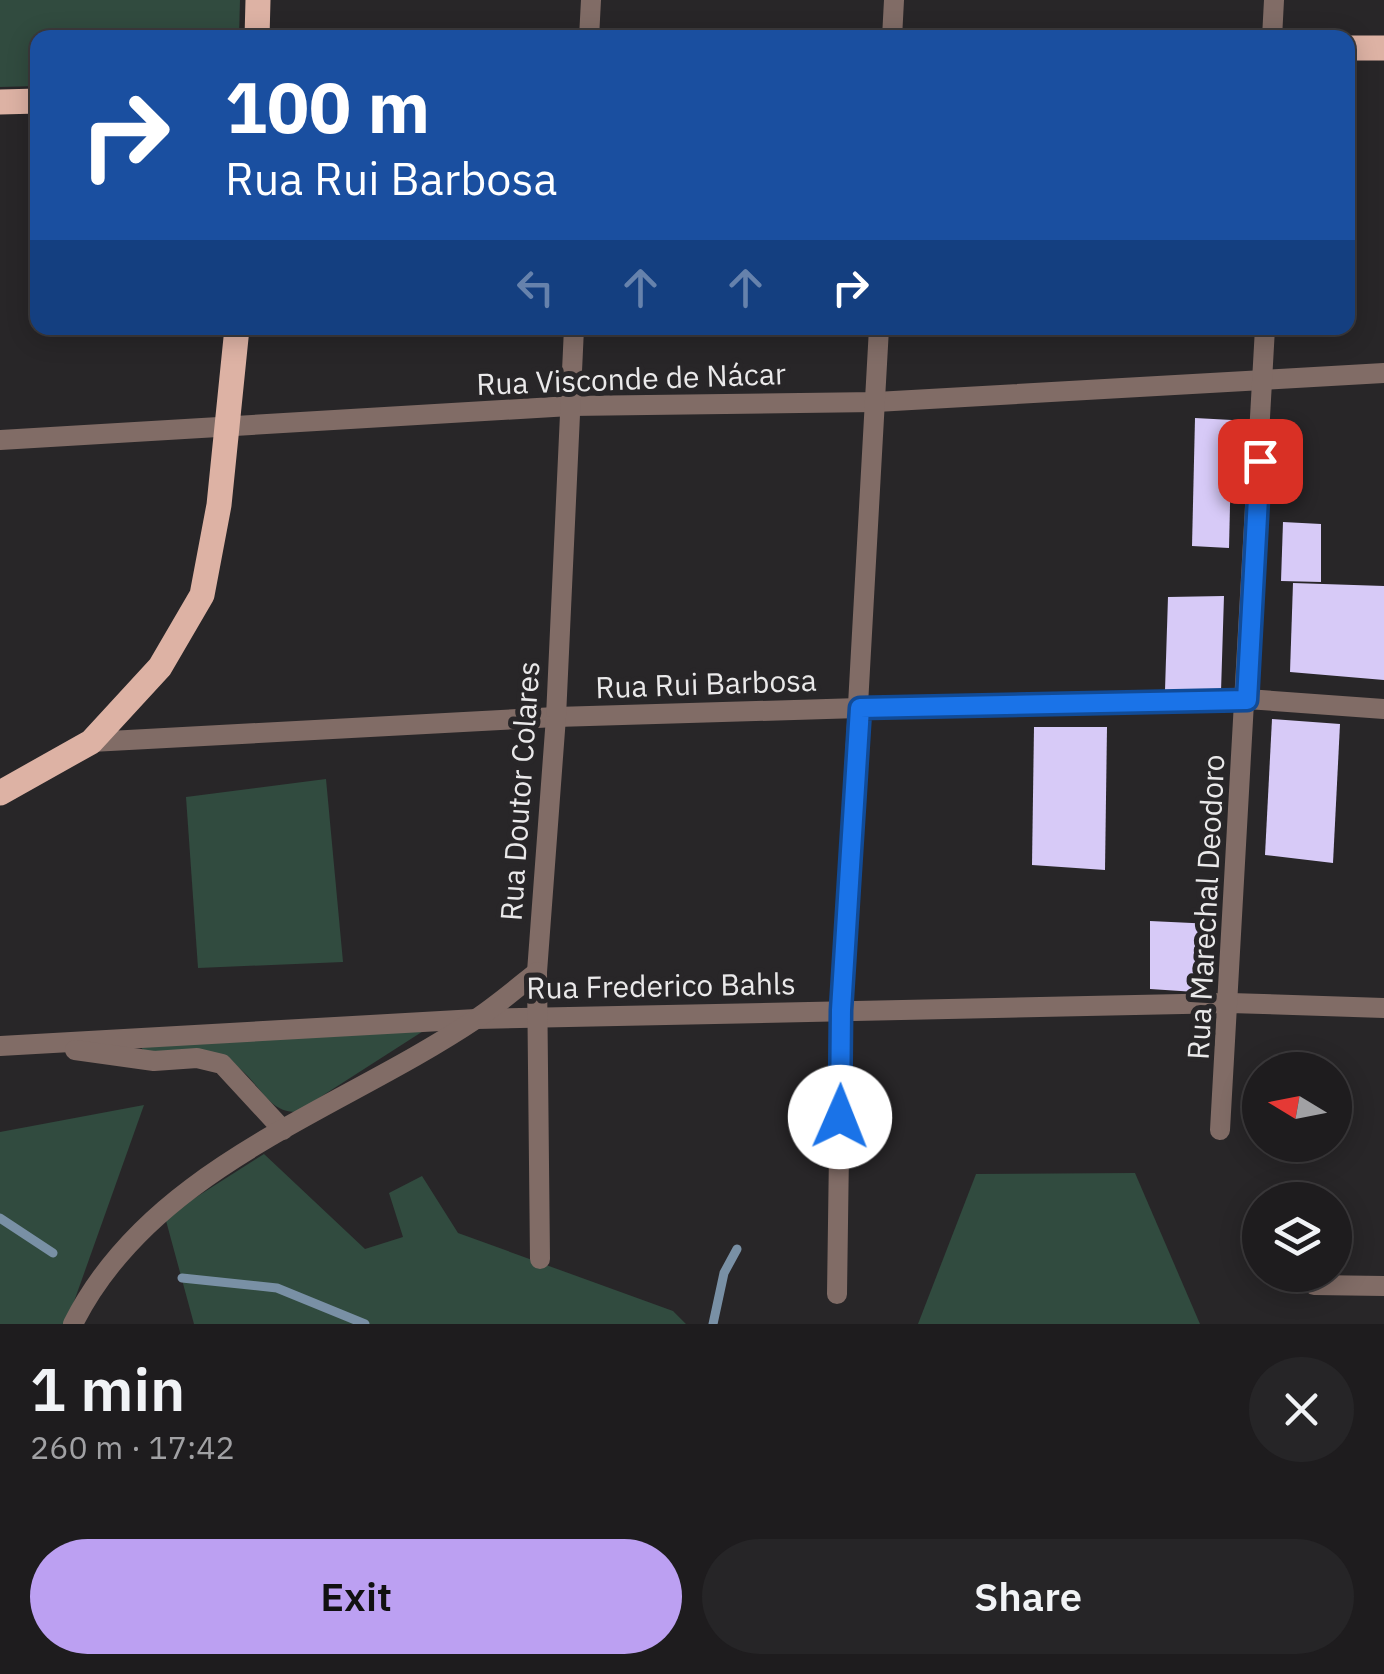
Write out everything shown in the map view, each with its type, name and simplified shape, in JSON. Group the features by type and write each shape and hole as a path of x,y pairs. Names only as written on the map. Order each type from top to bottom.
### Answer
{"main road":[{"path":"257,30 258,0"},
{"path":"1355,48 1384,48"},
{"path":"0,102 30,101"},
{"path":"0,793 90,742 160,667 202,595 219,505 236,335"}],"street":[{"path":"589,30 591,0"},
{"path":"892,30 894,0"},
{"path":"1272,30 1274,0"},
{"name":"Rua Doutor Colares","path":"540,1259 537,972 556,718 574,335"},
{"path":"838,1294 841,1010 879,335"},
{"name":"Rua Marechal Deodoro","path":"1220,1130 1266,335"},
{"name":"Rua Visconde de Nácar","path":"0,440 570,406 876,402 1384,374"},
{"name":"Rua Rui Barbosa","path":"90,742 556,718 860,708 1247,700 1384,710"},
{"path":"74,1324 94,1283 159,1212 283,1130 476,1019 537,972"},
{"name":"Rua Frederico Bahls","path":"0,1046 476,1019 1230,1003 1384,1008"},
{"path":"28,1044 154,1061 197,1058 222,1064 252,1092 283,1130"},
{"path":"1352,1286 1384,1286"}],"green space":[{"path":"0,0 240,0 239,30 30,30 30,86 0,87"},
{"path":"326,779 343,962 198,968 186,797"},
{"path":"428,1028 297,1112 277,1106 230,1063 144,1051 140,1046"},
{"path":"144,1105 66,1324 0,1324 0,1132"},
{"path":"264,1154 365,1249 403,1237 389,1193 422,1176 458,1233 673,1311 686,1324 194,1324 165,1217"},
{"path":"1135,1173 1200,1324 918,1324 976,1174"}],"building":[{"path":"1195,418 1232,420 1229,548 1192,546"},
{"path":"1283,522 1321,524 1321,582 1281,581"},
{"path":"1293,583 1384,586 1384,680 1290,672"},
{"path":"1224,596 1221,691 1165,690 1168,597"},
{"path":"1272,719 1340,724 1333,863 1265,855"},
{"path":"1034,727 1107,727 1105,870 1032,865"},
{"path":"1150,921 1213,924 1211,993 1150,989"}],"waterway":[{"path":"0,1218 53,1253"},
{"path":"713,1324 724,1273 737,1249"},
{"path":"182,1278 277,1288 365,1324"}],"route":[{"path":"840,1117 841,1010 860,708 1247,700 1260,461"}]}
